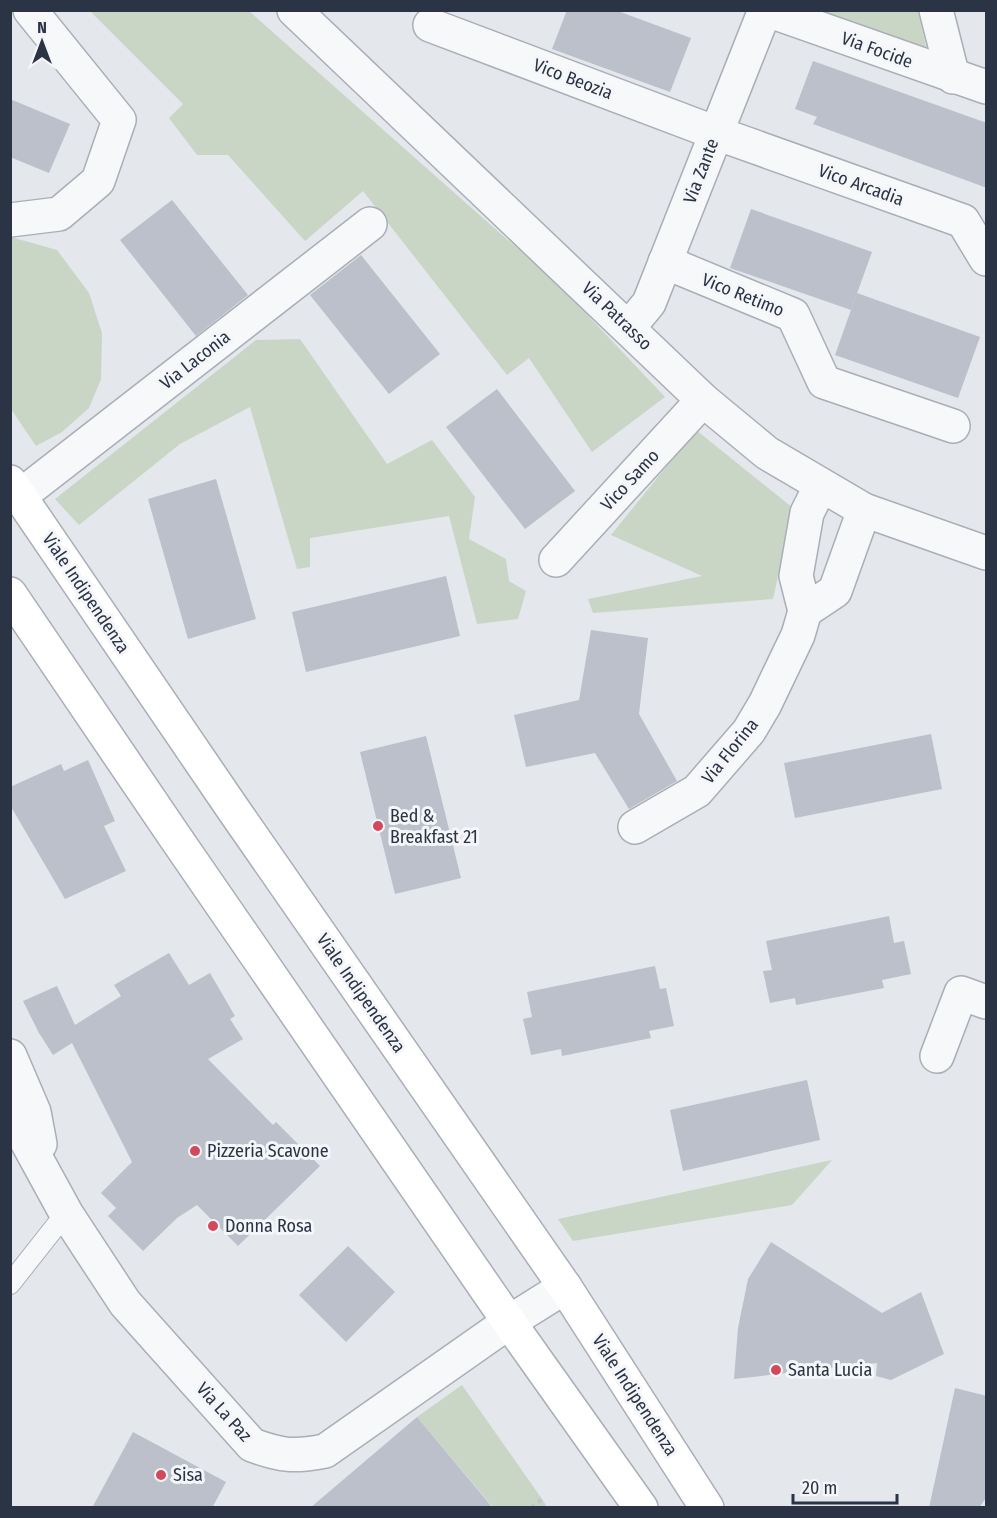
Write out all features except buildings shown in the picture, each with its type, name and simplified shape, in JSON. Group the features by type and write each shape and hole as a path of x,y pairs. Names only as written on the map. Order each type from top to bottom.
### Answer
{"street":[{"path":"10,220 59,214 98,181 118,120 30,10"},
{"name":"Via Patrasso","path":"294,10 703,400 767,453 864,510 987,553"},
{"name":"Via Zante","path":"629,327 649,303 766,10"},
{"name":"Via Focide","path":"766,10 952,77 987,87"},
{"path":"936,10 952,77"},
{"name":"Vico Beozia","path":"429,25 716,133"},
{"name":"Vico Arcadia","path":"716,133 963,221 987,259"},
{"name":"Via Laconia","path":"15,489 369,224"},
{"name":"Vico Retimo","path":"665,262 793,315 824,382 953,426"},
{"name":"Vico Samo","path":"556,560 703,400"},
{"path":"821,485 807,513 796,576 805,611 835,591 864,510"},
{"name":"Viale Indipendenza","path":"15,489 232,809 565,1287 707,1508"},
{"path":"10,594 509,1322 641,1508"},
{"name":"Via Florina","path":"635,827 697,791 749,731 765,704 798,635 805,611"},
{"path":"938,1056 961,993 987,1002"},
{"path":"10,1056 34,1112 45,1172"},
{"path":"10,1115 14,1118 45,1172"},
{"name":"Via La Paz","path":"45,1172 66,1213 125,1303 252,1444 276,1454 300,1456 325,1451 509,1322 565,1287"}],"lane":[{"path":"10,1284 66,1213"}],"path":[{"path":"531,1508 542,1499"}],"green space":[{"path":"90,11 249,11 561,287 665,397 592,452 529,358 507,375 363,191 305,241 228,155 197,155 169,118 183,104"},
{"path":"812,11 918,11 927,51"},
{"path":"11,237 57,250 89,293 102,333 101,379 89,408 62,432 36,446 11,409"},
{"path":"300,339 387,464 432,440 475,497 469,539 506,559 509,581 526,591 518,619 477,624 449,516 310,538 310,567 297,569 250,407 180,444 79,525 55,499 256,340"},
{"path":"696,430 793,508 773,599 593,613 588,599 702,576 611,535"},
{"path":"832,1160 792,1205 573,1241 558,1219"},
{"path":"462,1385 547,1507 493,1507 417,1417"}],"place":[{"name":"Bed & Breakfast 21","path":"378,826"},
{"name":"Pizzeria Scavone","path":"195,1151"},
{"name":"Donna Rosa","path":"213,1226"},
{"name":"Santa Lucia","path":"776,1370"},
{"name":"Sisa","path":"161,1475"}]}
